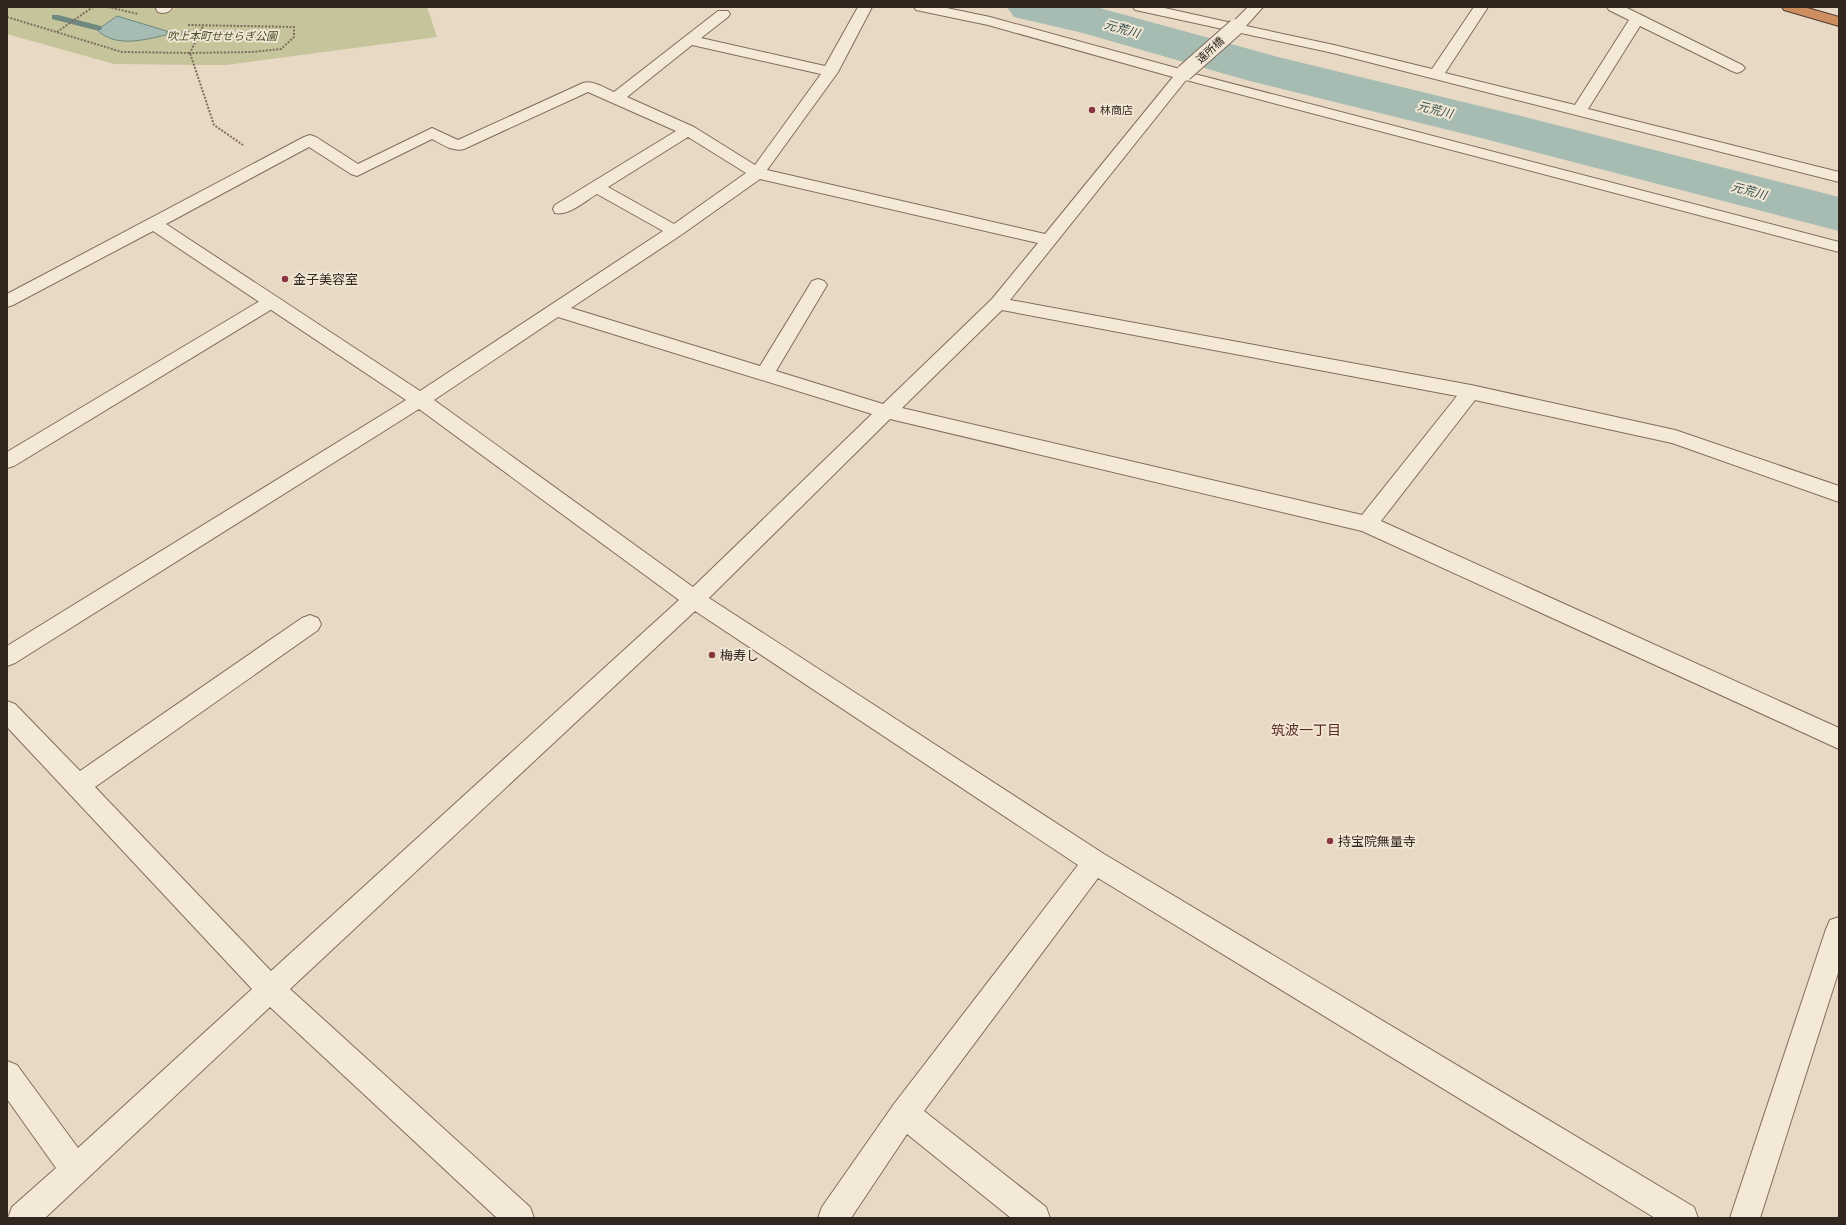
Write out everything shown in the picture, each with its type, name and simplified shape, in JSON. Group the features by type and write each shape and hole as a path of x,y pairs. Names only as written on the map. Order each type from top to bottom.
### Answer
{"highway":[{"path":"1789,7 1839,22"}],"street":[{"path":"7,657 420,400 675,231 757,173 830,72 865,7"},
{"path":"921,7 990,21 1184,74 1839,247"},
{"path":"1140,7 1334,49 1839,177"},
{"name":"遠所橋","path":"23,1218 75,1168 271,990 694,600 888,412 998,303 1184,74 1256,7"},
{"path":"1436,75 1481,7"},
{"path":"1614,7 1737,68"},
{"path":"616,98 723,14"},
{"path":"1578,112 1637,19"},
{"path":"689,40 830,72"},
{"path":"7,301 310,140 357,171 432,133 458,146 588,86 688,130 757,173 1050,240"},
{"path":"561,209 688,130"},
{"path":"597,187 675,231"},
{"path":"153,223 420,400 694,600 1096,862 1683,1218"},
{"path":"765,374 818,285"},
{"path":"998,303 1471,392 1675,437 1839,494"},
{"path":"556,310 888,412 1367,524 1839,739"},
{"path":"1367,524 1471,392"},
{"path":"78,786 310,624"},
{"path":"7,711 271,990 519,1218"},
{"path":"833,1218 904,1114 1096,862"},
{"path":"1745,1218 1839,930"},
{"path":"7,1075 75,1168"},
{"path":"904,1114 1035,1218"}],"lane":[{"path":"7,461 271,302"}],"path":[{"path":"57,32 93,7"},
{"path":"7,17 122,52 252,52 281,49 294,37 294,27 203,26 178,24 161,11 108,7"},
{"path":"203,26 190,53 214,125 268,163"}],"green space":[{"name":"吹上本町せせらぎ公園","path":"7,7 147,7 171,11 177,7 427,7 437,37 226,65 114,64 7,34"}],"shaded area":[{"path":"117,16 170,32 166,35 148,39 121,41 104,36 97,30"}],"building":[{"path":"255,33 266,33 262,38 252,38"}],"waterway":[{"name":"元荒川","path":"1031,7 1094,21 1264,69 1498,126 1839,214"},
{"path":"55,17 98,28"},
{"path":"170,33 240,34"}],"place":[{"name":"林商店","path":"1092,110"},
{"name":"金子美容室","path":"285,279"},
{"name":"梅寿し","path":"712,655"},
{"name":"持宝院無量寺","path":"1330,841"}],"district":[{"name":"筑波一丁目","path":"1306,730"}]}
